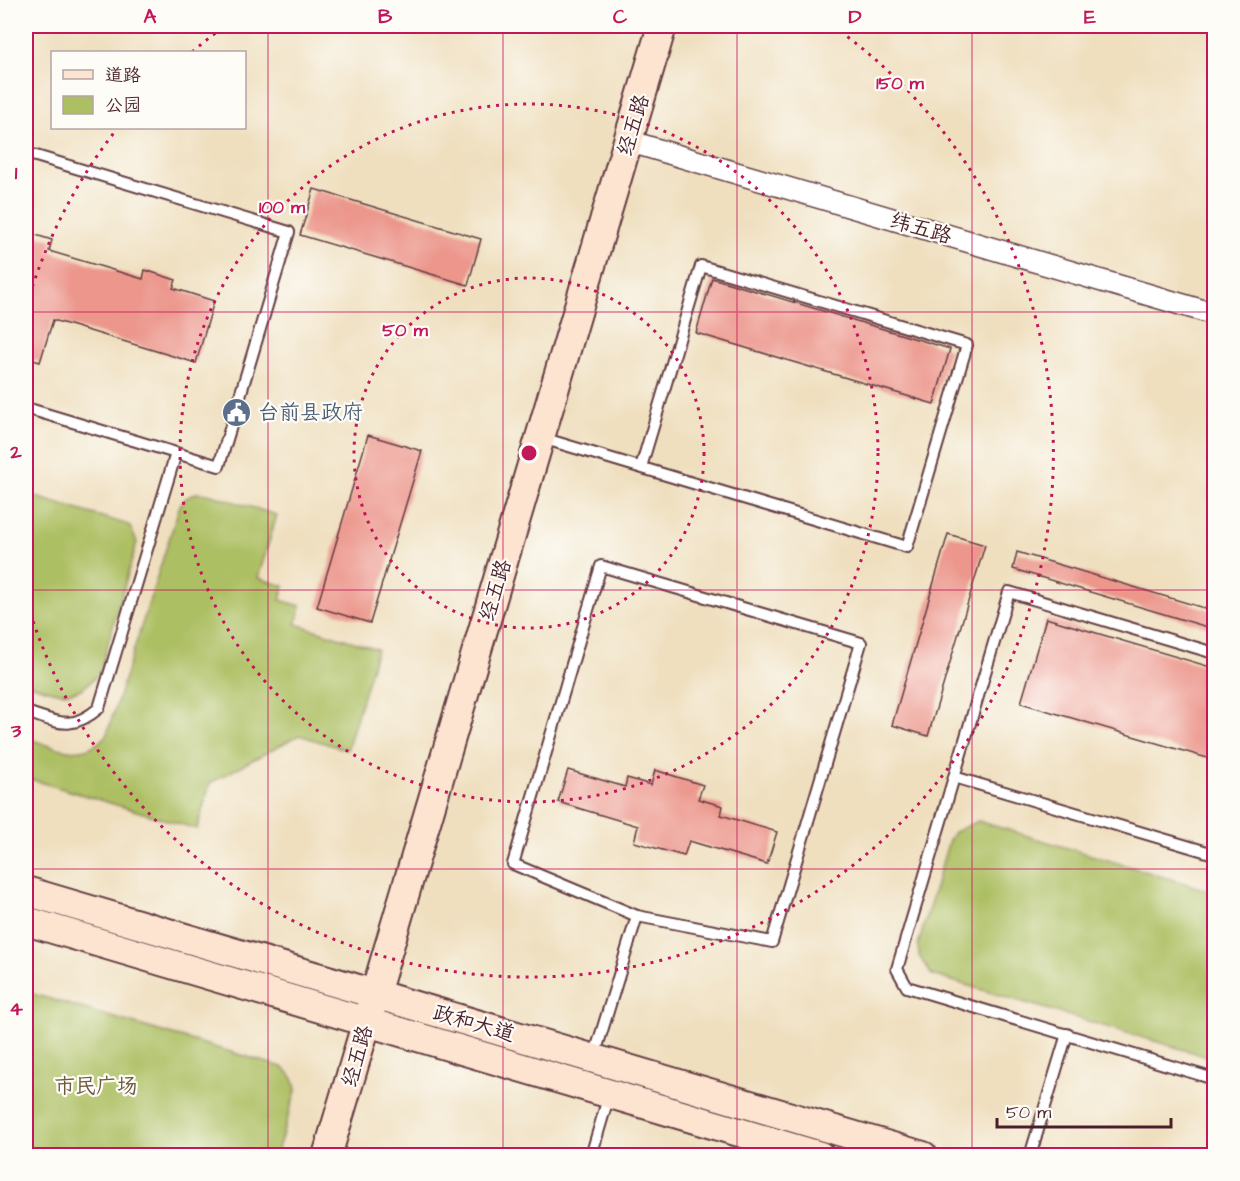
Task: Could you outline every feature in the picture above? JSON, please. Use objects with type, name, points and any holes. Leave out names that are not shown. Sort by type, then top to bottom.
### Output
[{"type":"main road","name":"经五路","points":[[327,1155],[662,26]]},
{"type":"main road","name":"政和大道","points":[[26,891],[923,1155]]},
{"type":"main road","name":"政和大道","points":[[26,921],[820,1155]]},
{"type":"street","name":"纬五路","points":[[628,141],[1215,314]]},
{"type":"lane","points":[[26,153],[289,232],[219,466],[26,408]]},
{"type":"lane","points":[[540,438],[908,547],[967,345],[701,266],[641,467]]},
{"type":"lane","points":[[26,712],[66,724],[86,720],[99,708],[176,453]]},
{"type":"lane","points":[[601,566],[861,643],[772,942],[638,916],[513,864],[601,566]]},
{"type":"lane","points":[[1215,653],[1009,592],[897,969],[907,987],[1215,1078]]},
{"type":"lane","points":[[954,777],[1215,854]]},
{"type":"lane","points":[[594,1059],[638,916]]},
{"type":"lane","points":[[1030,1155],[1066,1034]]},
{"type":"lane","points":[[591,1155],[609,1094]]},
{"type":"green space","points":[[196,493],[208,494],[277,515],[258,578],[284,586],[280,600],[301,606],[296,624],[377,649],[347,750],[299,735],[210,783],[197,829],[26,778],[26,738],[58,748],[79,750],[98,743],[107,734],[180,505],[186,498]]},
{"type":"green space","points":[[26,494],[129,525],[137,542],[100,671],[83,688],[75,691],[57,692],[26,683]]},
{"type":"green space","points":[[978,821],[1214,892],[1214,1055],[1208,1057],[932,975],[919,956],[918,945],[949,840],[954,832]]},
{"type":"green space","name":"市民广场","points":[[26,992],[282,1067],[292,1077],[296,1091],[276,1155],[26,1155]]},
{"type":"building","points":[[314,189],[481,239],[468,285],[300,235]]},
{"type":"building","points":[[26,232],[52,240],[49,251],[143,279],[145,270],[176,280],[173,288],[214,301],[196,363],[53,320],[40,362],[26,358]]},
{"type":"building","points":[[712,278],[950,349],[934,404],[696,333]]},
{"type":"building","points":[[368,435],[422,451],[370,623],[317,607]]},
{"type":"building","points":[[948,534],[985,545],[928,736],[892,725]]},
{"type":"building","points":[[1017,552],[1214,611],[1214,629],[1013,569]]},
{"type":"building","points":[[1046,618],[1214,668],[1214,760],[1021,703]]},
{"type":"building","points":[[568,770],[625,787],[627,778],[651,785],[655,770],[703,785],[698,799],[723,806],[721,815],[777,832],[767,864],[689,841],[684,856],[634,842],[638,826],[558,802]]},
{"type":"place","name":"台前县政府","points":[[237,412]]}]
